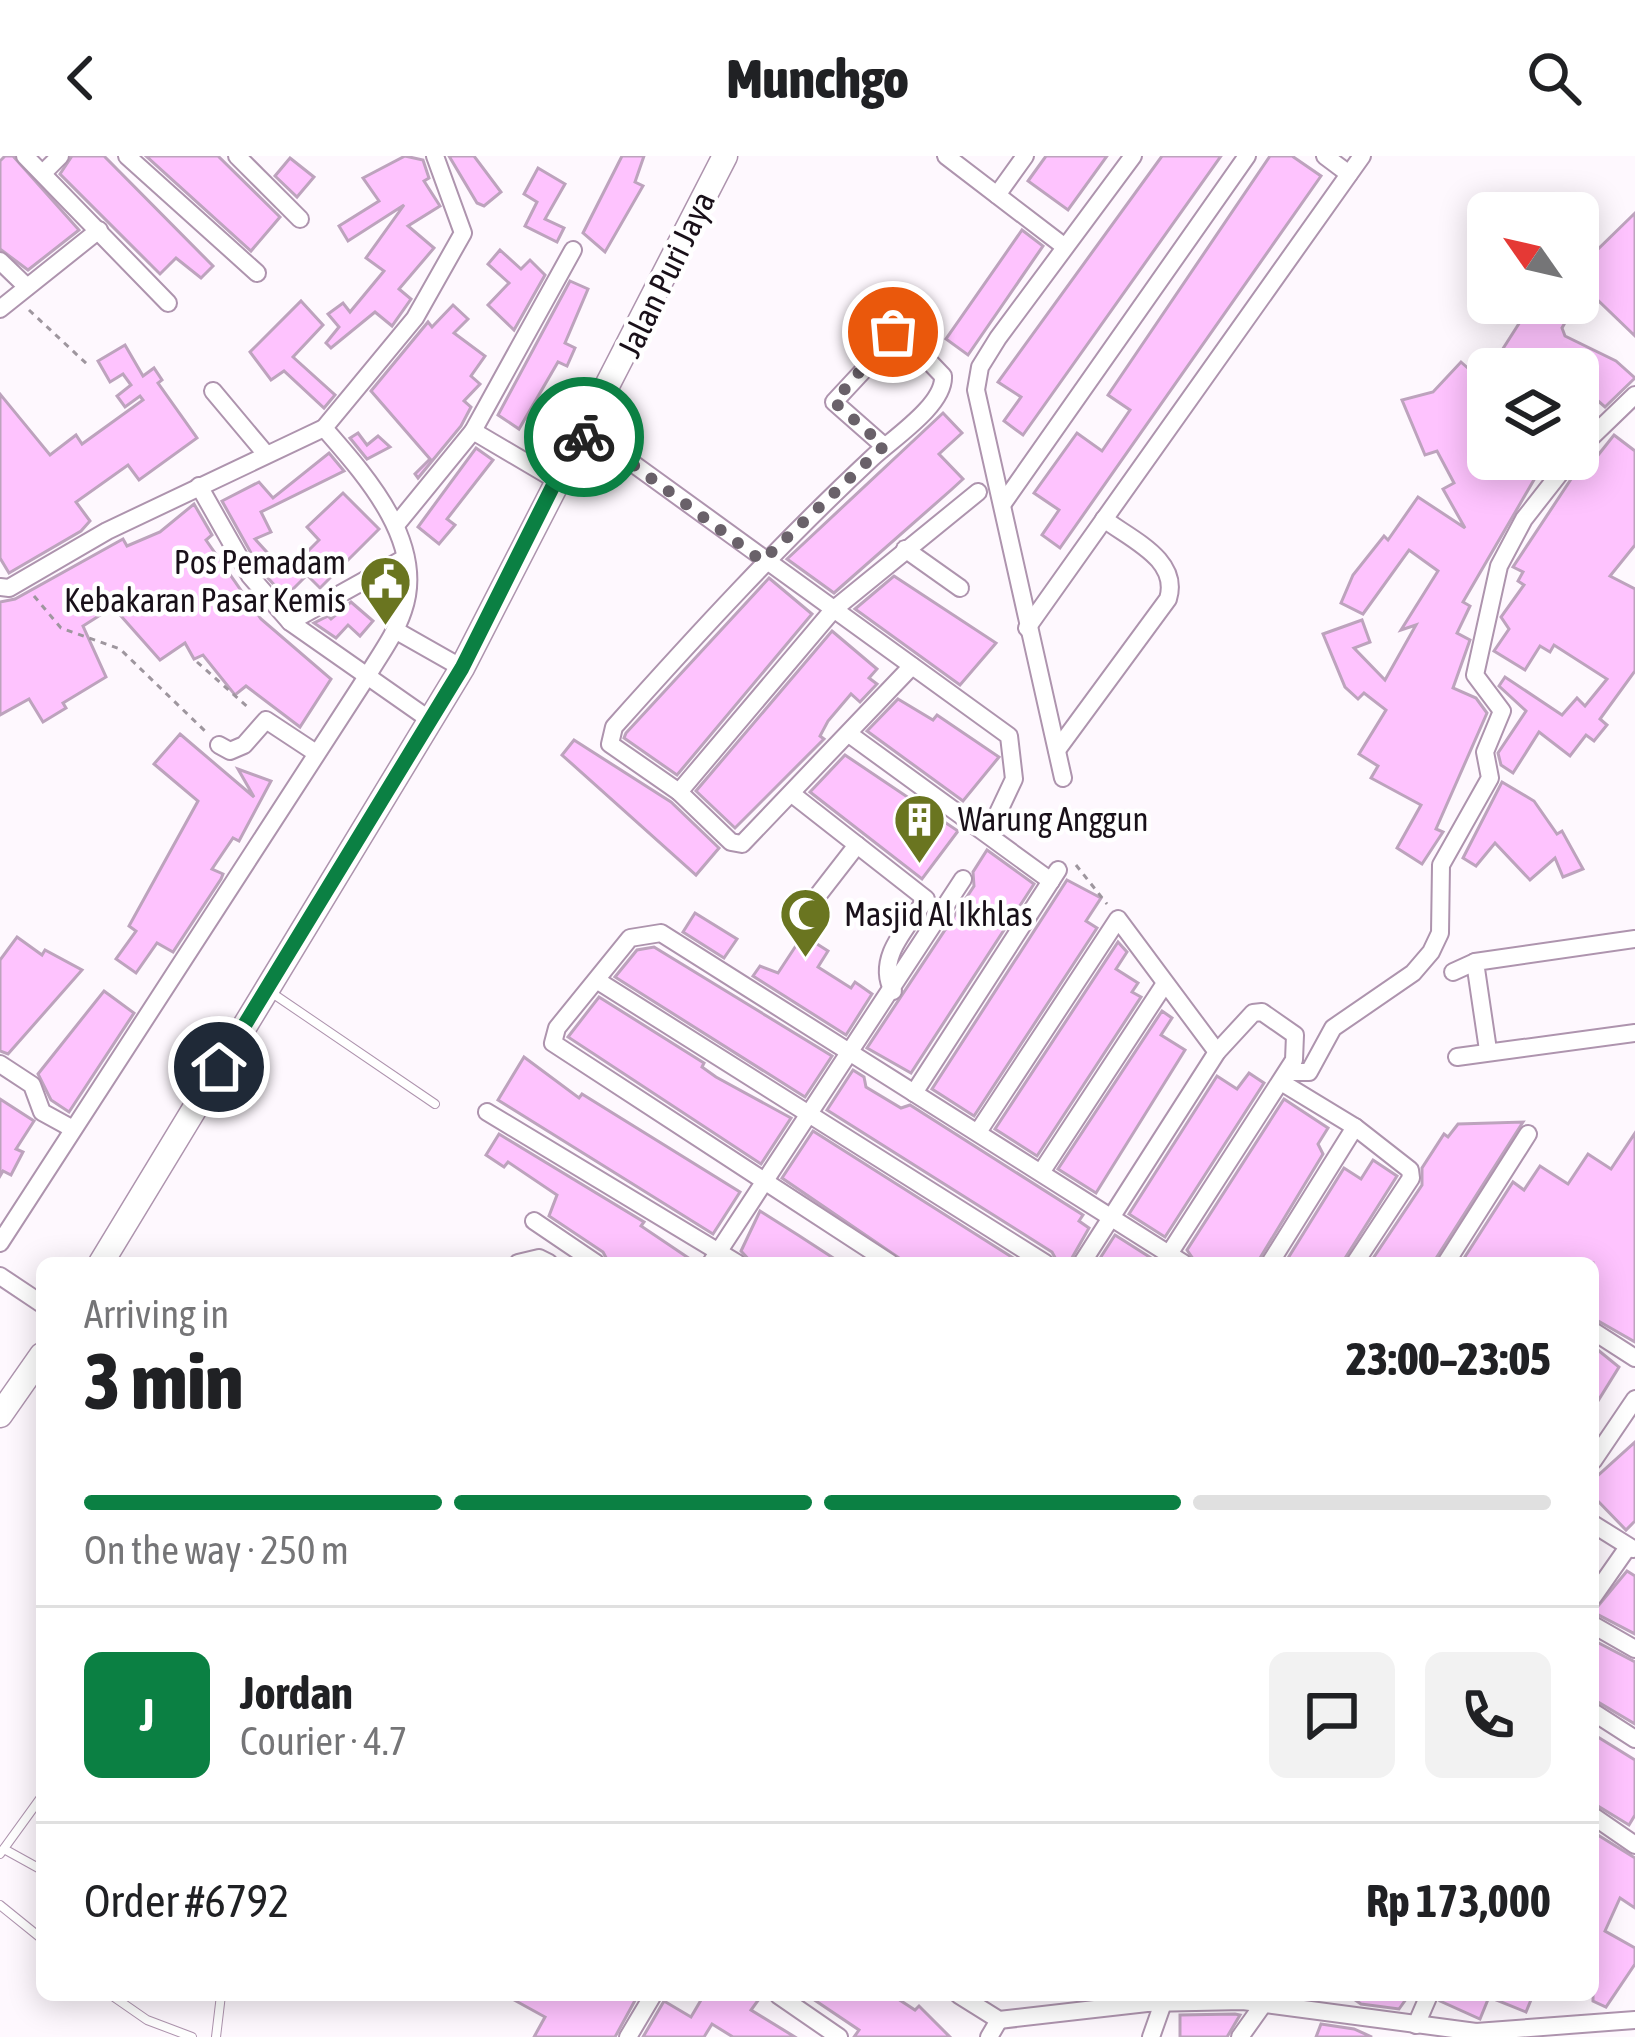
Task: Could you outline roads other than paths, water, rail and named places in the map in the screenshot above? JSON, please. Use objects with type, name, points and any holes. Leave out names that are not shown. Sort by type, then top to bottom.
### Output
[{"type":"street","points":[[25,156],[168,303]]},
{"type":"street","points":[[44,173],[60,156]]},
{"type":"street","points":[[127,156],[256,273]]},
{"type":"street","points":[[236,156],[300,219]]},
{"type":"street","points":[[0,586],[22,581],[58,556],[324,428],[415,318],[459,243],[464,224],[435,156]]},
{"type":"street","name":"Jalan Puri Jaya","points":[[104,1257],[430,721],[546,474],[588,431],[724,156]]},
{"type":"street","points":[[946,156],[1065,247]]},
{"type":"street","points":[[997,195],[1025,156]]},
{"type":"street","points":[[1063,778],[976,390],[980,367],[1133,156]]},
{"type":"street","points":[[1004,502],[1246,156]]},
{"type":"street","points":[[1325,156],[1349,173]]},
{"type":"street","points":[[1027,628],[1362,156]]},
{"type":"street","points":[[0,261],[14,298],[99,230]]},
{"type":"street","points":[[397,524],[473,431],[573,250]]},
{"type":"street","points":[[884,446],[834,402],[900,331],[938,370],[944,385],[884,446],[762,561],[609,736],[614,749],[679,792],[731,842],[742,844],[912,666]]},
{"type":"street","points":[[213,391],[266,452]]},
{"type":"street","points":[[1599,432],[1632,403]]},
{"type":"street","points":[[0,1243],[398,631],[408,588],[397,524],[324,428]]},
{"type":"street","points":[[473,431],[546,474]]},
{"type":"street","points":[[588,431],[1009,736],[1014,779],[989,832]]},
{"type":"street","points":[[1289,1066],[1309,1072],[1334,1028],[1413,973],[1440,933],[1442,865],[1490,778],[1485,752],[1502,711],[1475,675],[1494,582],[1514,535],[1555,480]]},
{"type":"street","points":[[199,486],[250,576],[290,622],[430,721]]},
{"type":"street","points":[[679,792],[833,610],[979,492]]},
{"type":"street","points":[[1057,750],[1168,598],[1173,583],[1168,567],[1104,519]]},
{"type":"street","points":[[905,549],[960,588]]},
{"type":"street","points":[[290,622],[403,560]]},
{"type":"street","points":[[398,631],[454,664]]},
{"type":"street","points":[[219,745],[230,751],[244,746],[266,720],[316,753]]},
{"type":"street","points":[[849,734],[1055,876],[914,1094]]},
{"type":"street","points":[[792,794],[926,899],[887,962],[885,977],[892,992]]},
{"type":"street","points":[[798,921],[857,845]]},
{"type":"street","points":[[487,1112],[715,1257],[964,879]]},
{"type":"street","points":[[978,1132],[1118,919],[1217,1052]]},
{"type":"street","points":[[881,1257],[560,1052],[553,1036],[631,938],[661,933],[1174,1257]]},
{"type":"street","points":[[1453,972],[1475,962],[1635,939]]},
{"type":"street","points":[[1475,962],[1488,1050]]},
{"type":"street","points":[[598,981],[1036,1257]]},
{"type":"street","points":[[1042,1172],[1164,985]]},
{"type":"street","points":[[1086,1257],[1217,1052],[1257,1011],[1295,1035],[1289,1066],[1177,1257]]},
{"type":"street","points":[[1457,1057],[1635,1033]]},
{"type":"street","points":[[0,1064],[32,1085],[41,1112],[73,1130]]},
{"type":"street","points":[[1289,1066],[1355,1127],[1403,1163],[1411,1178],[1359,1257]]},
{"type":"street","points":[[1274,1257],[1355,1127]]},
{"type":"street","points":[[1451,1257],[1528,1134]]},
{"type":"street","points":[[534,1220],[587,1257]]},
{"type":"street","points":[[0,1276],[36,1300]]},
{"type":"street","points":[[1599,1334],[1635,1358]]},
{"type":"street","points":[[0,1415],[36,1364]]},
{"type":"street","points":[[1599,1452],[1634,1401]]},
{"type":"street","points":[[1599,1528],[1631,1548],[1599,1589]]},
{"type":"street","points":[[1599,1628],[1635,1649]]},
{"type":"street","points":[[1599,1716],[1635,1739]]},
{"type":"street","points":[[1599,1820],[1635,1844]]},
{"type":"street","points":[[628,2037],[649,2001]]},
{"type":"street","points":[[787,2001],[839,2037]]},
{"type":"street","points":[[974,2001],[999,2020],[1146,2001]]},
{"type":"street","points":[[1151,2037],[1154,2001]]},
{"type":"street","points":[[1240,2037],[1251,2001]]},
{"type":"street","points":[[1257,2001],[1416,2025],[1526,2032],[1635,2020]]},
{"type":"street","points":[[1318,2012],[1325,2001]]},
{"type":"street","points":[[1416,2025],[1426,2001]]},
{"type":"street","points":[[989,2037],[999,2020]]},
{"type":"lane","points":[[266,988],[435,1104]]},
{"type":"lane","points":[[36,1804],[2,1852],[36,1867]]},
{"type":"lane","points":[[0,1905],[36,1934]]},
{"type":"lane","points":[[120,2001],[147,2020],[192,2037]]},
{"type":"lane","points":[[216,2037],[220,2001]]},
{"type":"place","name":"Pos Pemadam Kebakaran Pasar Kemis","points":[[385,627]]},
{"type":"place","name":"Warung Anggun","points":[[919,865]]},
{"type":"place","name":"Masjid Al Ikhlas","points":[[805,960]]}]
